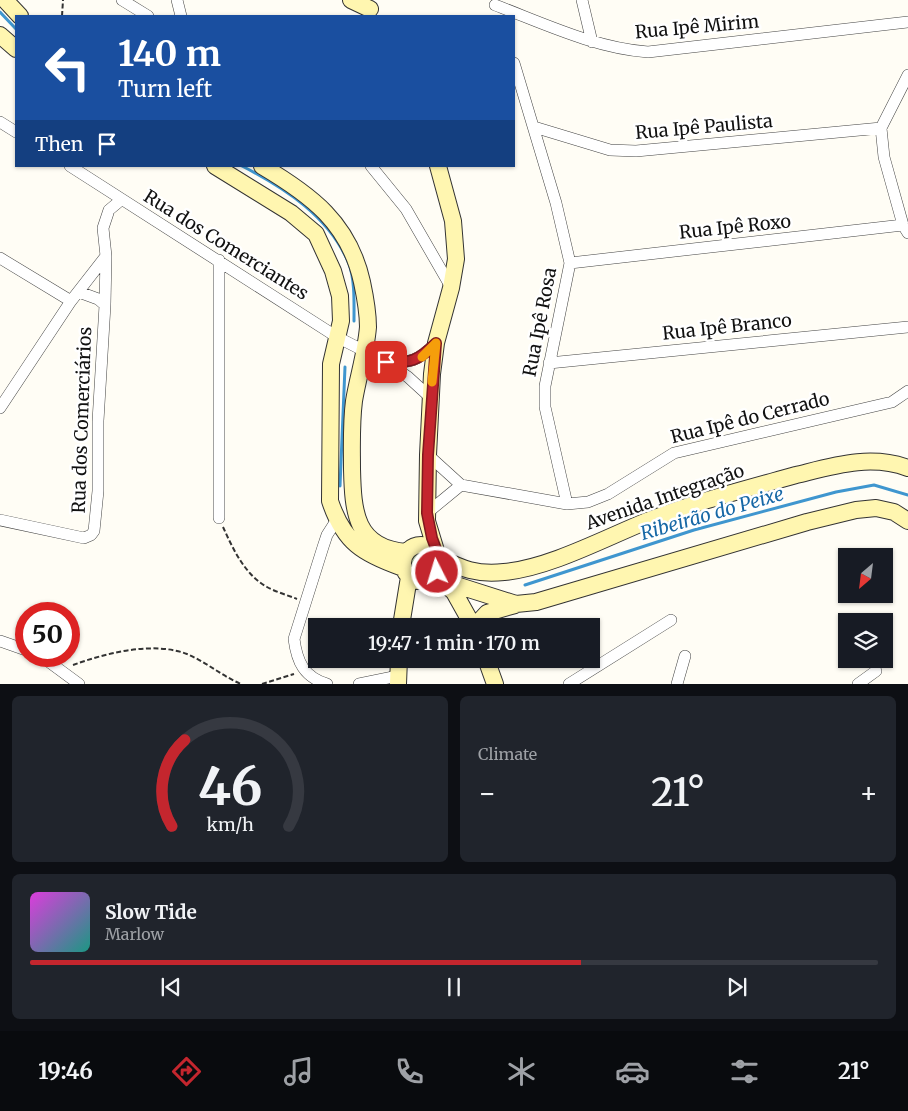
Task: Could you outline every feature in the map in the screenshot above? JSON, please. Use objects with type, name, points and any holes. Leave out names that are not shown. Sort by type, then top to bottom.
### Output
[{"type":"street","points":[[5,0],[19,15]]},
{"type":"street","points":[[122,0],[146,15]]},
{"type":"street","points":[[177,0],[181,15]]},
{"type":"street","points":[[351,0],[369,8]]},
{"type":"street","points":[[582,0],[592,42]]},
{"type":"street","points":[[494,2],[499,15]]},
{"type":"street","name":"Rua Ipê Mirim","points":[[494,2],[592,42],[626,50],[648,52],[908,22]]},
{"type":"street","points":[[0,35],[15,48]]},
{"type":"street","name":"Rua Ipê Rosa","points":[[515,66],[534,127],[570,263],[545,386],[545,407],[567,504]]},
{"type":"street","points":[[906,229],[884,157],[880,128],[908,74]]},
{"type":"street","points":[[0,122],[15,131]]},
{"type":"street","name":"Rua Ipê Paulista","points":[[534,127],[610,150],[636,151],[880,128]]},
{"type":"street","name":"Rua dos Comerciantes","points":[[72,167],[337,337],[386,362],[408,377],[431,398]]},
{"type":"street","points":[[217,167],[291,213],[316,234],[326,252],[340,296],[341,321],[331,364],[328,478],[330,501],[336,521],[355,545],[422,582],[437,565]]},
{"type":"street","points":[[264,167],[317,202],[334,222],[352,251],[362,281],[368,326],[354,411],[352,502],[359,524],[367,537],[380,546],[411,548],[428,546],[437,565],[469,618]]},
{"type":"street","points":[[372,167],[406,208],[451,288]]},
{"type":"street","points":[[438,167],[453,220],[456,259],[451,288],[436,343],[428,455],[427,517],[437,565],[456,586],[516,604]]},
{"type":"street","name":"Rua dos Comerciários","points":[[0,520],[84,538],[91,535],[96,522],[98,403],[105,305],[106,256],[103,228],[104,219],[109,210],[121,200]]},
{"type":"street","name":"Rua Ipê Roxo","points":[[570,263],[906,229]]},
{"type":"street","points":[[0,408],[4,395],[71,301],[106,256]]},
{"type":"street","points":[[0,258],[71,301]]},
{"type":"street","points":[[219,260],[219,518]]},
{"type":"street","name":"Rua dos Comerciários","points":[[79,292],[98,299],[105,305]]},
{"type":"street","name":"Rua Ipê Branco","points":[[549,363],[908,327]]},
{"type":"street","points":[[386,362],[406,363],[421,358],[436,343]]},
{"type":"street","name":"Rua Ipê do Cerrado","points":[[461,485],[567,504],[588,502],[608,494],[674,452],[892,402],[908,391]]},
{"type":"street","points":[[402,618],[406,573],[403,557],[411,548],[427,517],[461,485],[428,455]]},
{"type":"street","name":"Avenida Integração","points":[[437,565],[480,573],[524,570],[648,521],[746,489],[842,464],[866,460],[908,468]]},
{"type":"street","points":[[482,618],[487,613],[516,604],[536,602],[807,522],[856,510],[876,508],[894,512],[908,521]]},
{"type":"street","points":[[327,684],[318,681],[304,671],[296,653],[294,639],[327,534],[336,521]]},
{"type":"street","points":[[569,684],[671,620]]},
{"type":"street","points":[[0,641],[15,646]]},
{"type":"street","points":[[677,684],[685,656]]},
{"type":"street","points":[[56,667],[79,684]]},
{"type":"street","points":[[489,668],[495,684]]},
{"type":"street","points":[[858,684],[876,671]]},
{"type":"street","points":[[359,684],[398,679]]},
{"type":"path","points":[[62,15],[63,0]]},
{"type":"path","points":[[219,518],[242,564],[256,579],[267,587],[306,602]]},
{"type":"path","points":[[60,670],[105,654],[140,650],[175,651],[187,655],[241,684]]},
{"type":"path","points":[[262,684],[304,671]]},
{"type":"green space","points":[[421,550],[431,554],[435,564],[431,574],[421,578],[411,574],[407,564],[411,554]]},
{"type":"waterway","name":"Ribeirão do Peixe","points":[[0,12],[15,28]]},
{"type":"waterway","name":"Ribeirão do Peixe","points":[[244,167],[290,194],[318,218],[341,247],[351,270],[354,292],[354,321]]},
{"type":"waterway","name":"Ribeirão do Peixe","points":[[340,486],[345,367]]},
{"type":"waterway","name":"Ribeirão do Peixe","points":[[525,585],[694,530],[836,492],[874,485],[908,495]]},
{"type":"slow traffic","points":[[422,357],[436,343],[432,382]]},
{"type":"route","points":[[386,362],[406,363],[421,358],[436,343],[432,374],[427,522],[440,562],[437,572]]}]
